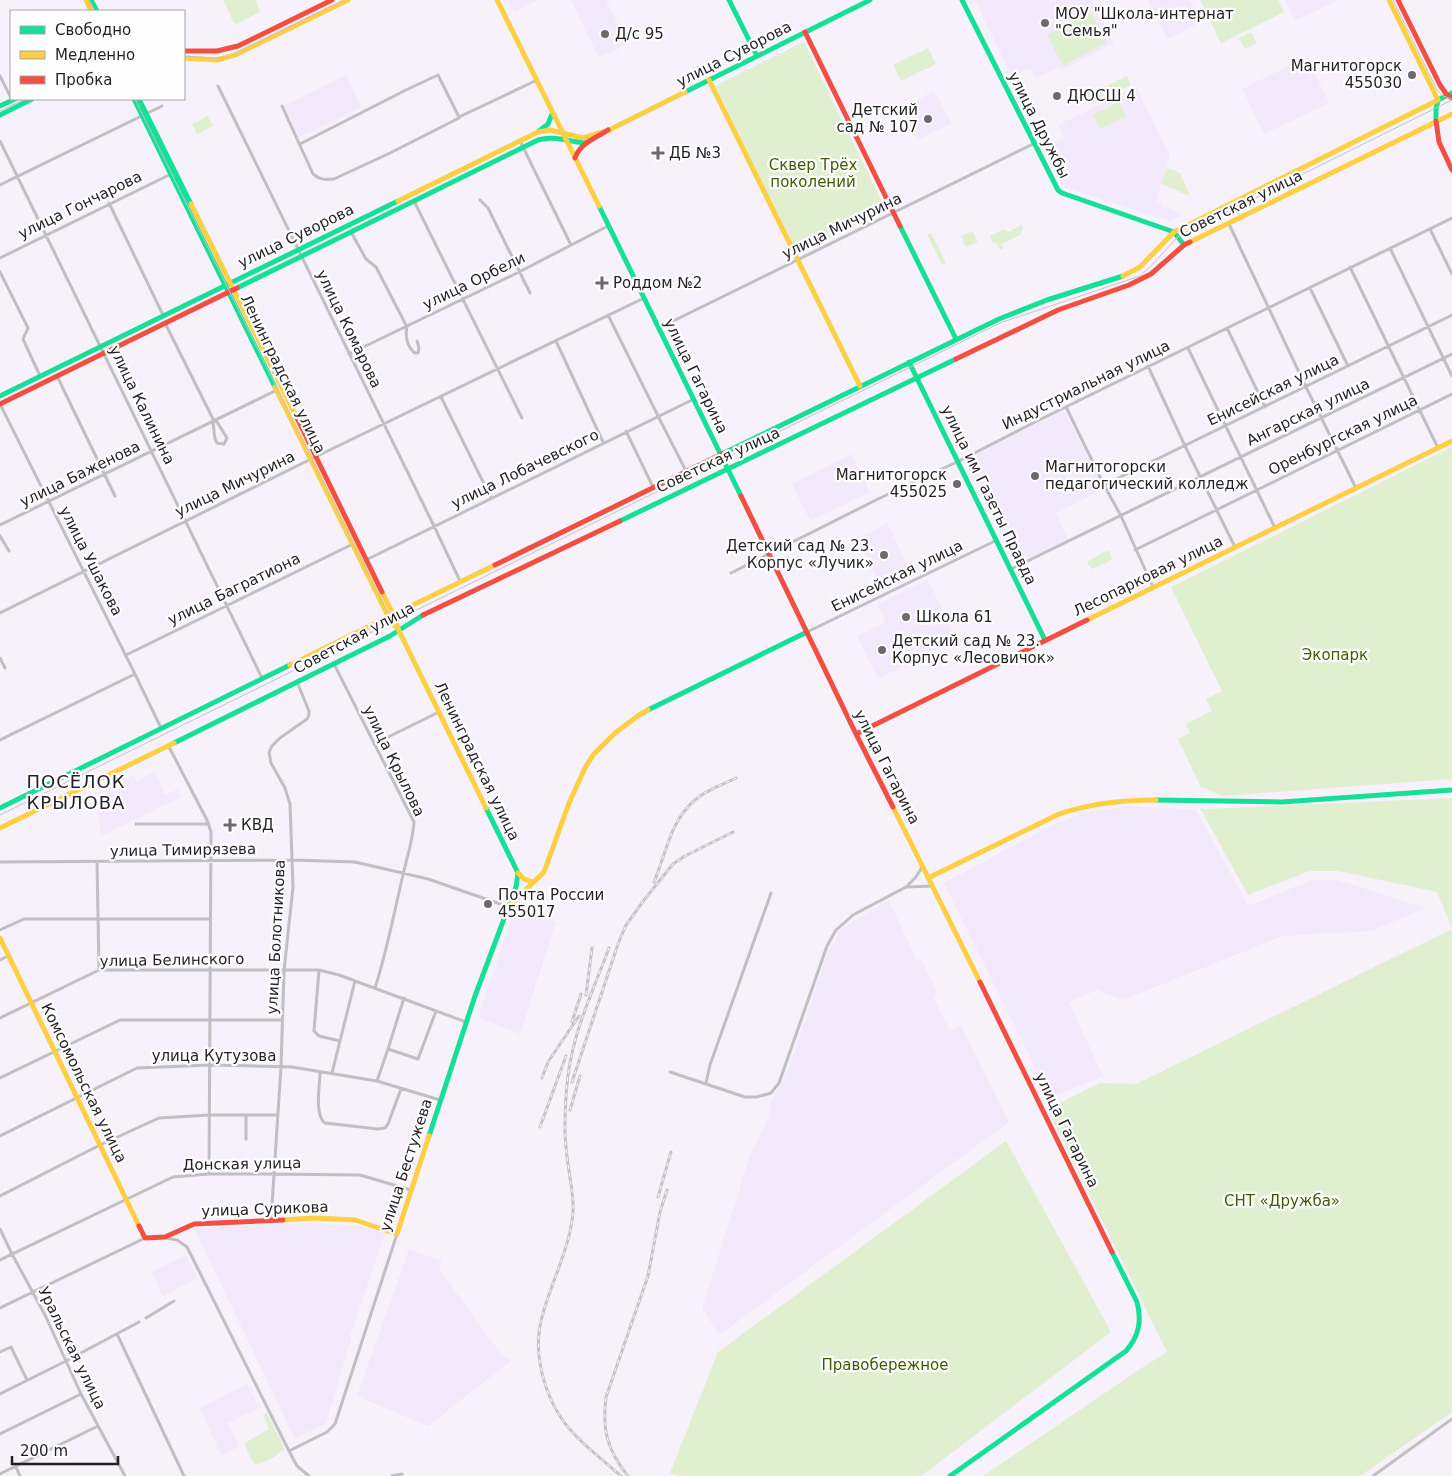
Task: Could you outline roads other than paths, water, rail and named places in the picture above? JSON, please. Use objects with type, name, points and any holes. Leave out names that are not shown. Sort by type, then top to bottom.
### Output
[{"type":"main road","points":[[185,51],[224,52],[332,0]]},
{"type":"main road","points":[[185,58],[217,60],[229,57],[348,0]]},
{"type":"main road","name":"улица Гагарина","points":[[497,0],[728,468],[856,734],[923,866],[1137,1302],[1141,1318],[1139,1332],[1132,1345],[1120,1357],[950,1476]]},
{"type":"main road","points":[[729,0],[757,56]]},
{"type":"main road","name":"улица Суворова","points":[[575,160],[578,148],[609,130],[870,0]]},
{"type":"main road","name":"улица Дружбы","points":[[962,0],[1054,184],[1062,193],[1174,232]]},
{"type":"main road","points":[[1389,0],[1438,100],[1436,109],[1438,142],[1452,170]]},
{"type":"main road","points":[[1398,0],[1440,85],[1450,96]]},
{"type":"main road","points":[[805,32],[956,339]]},
{"type":"main road","points":[[709,80],[860,386]]},
{"type":"main road","name":"Советская улица","points":[[0,808],[1004,316],[1124,275],[1140,267],[1174,232],[1438,100],[1450,96]]},
{"type":"main road","points":[[0,106],[13,100]]},
{"type":"main road","points":[[0,115],[30,100]]},
{"type":"main road","name":"Ленинградская улица","points":[[135,100],[145,115],[228,284],[277,390],[366,560],[391,615],[518,873]]},
{"type":"main road","name":"Ленинградская улица","points":[[140,100],[171,174],[228,284]]},
{"type":"main road","points":[[538,132],[551,122],[552,113]]},
{"type":"main road","name":"Советская улица","points":[[0,828],[334,664],[399,631],[421,616],[728,468],[1058,310],[1129,285],[1151,274],[1184,245],[1452,114]]},
{"type":"main road","name":"улица Суворова","points":[[0,396],[538,132],[550,130],[583,138],[609,130]]},
{"type":"main road","name":"улица Суворова","points":[[0,404],[523,147],[547,137],[586,143]]},
{"type":"main road","points":[[402,198],[406,205]]},
{"type":"main road","points":[[1174,232],[1184,245]]},
{"type":"main road","name":"Ленинградская улица","points":[[231,291],[313,458],[352,544],[391,615]]},
{"type":"main road","name":"улица им Газеты Правда","points":[[909,362],[1046,640]]},
{"type":"main road","name":"Лесопарковая улица","points":[[856,734],[1452,441]]},
{"type":"main road","points":[[510,906],[544,872],[569,803],[585,768],[615,733],[639,715],[807,632]]},
{"type":"main road","points":[[928,878],[1059,814],[1104,803],[1133,800],[1282,802],[1452,790]]},
{"type":"main road","points":[[518,873],[521,878],[534,882]]},
{"type":"main road","points":[[510,906],[518,873]]},
{"type":"main road","name":"улица Бестужева","points":[[397,1234],[466,1022],[510,906]]},
{"type":"main road","name":"Комсомольская улица","points":[[0,938],[145,1238]]},
{"type":"main road","name":"улица Сурикова","points":[[145,1238],[165,1238],[194,1224],[314,1218],[355,1220],[397,1234]]},
{"type":"street","points":[[300,144],[438,75],[459,118]]},
{"type":"street","points":[[0,76],[10,94]]},
{"type":"street","points":[[282,106],[313,174],[324,180],[334,179],[537,80]]},
{"type":"street","name":"улица Комарова","points":[[218,86],[460,581]]},
{"type":"street","points":[[0,185],[162,106]]},
{"type":"street","points":[[520,140],[572,246]]},
{"type":"street","name":"улица Калинина","points":[[0,141],[262,679]]},
{"type":"street","name":"улица Мичурина","points":[[659,328],[1034,143]]},
{"type":"street","name":"улица Гончарова","points":[[0,258],[171,174]]},
{"type":"street","points":[[480,200],[488,208],[530,293]]},
{"type":"street","points":[[414,201],[522,418]]},
{"type":"street","points":[[109,203],[163,315]]},
{"type":"street","name":"Индустриальная улица","points":[[731,573],[1148,366],[1452,218]]},
{"type":"street","points":[[1229,224],[1356,488]]},
{"type":"street","name":"улица Орбели","points":[[349,354],[572,246],[608,226]]},
{"type":"street","points":[[1430,229],[1452,274]]},
{"type":"street","points":[[351,232],[363,255],[376,266],[407,327],[406,334],[411,351],[414,354],[418,353],[417,340]]},
{"type":"street","points":[[1390,248],[1452,376]]},
{"type":"street","points":[[1350,267],[1438,448]]},
{"type":"street","points":[[0,272],[28,328],[22,339],[40,376]]},
{"type":"street","points":[[1310,288],[1348,366]]},
{"type":"street","name":"улица Мичурина","points":[[0,613],[313,458],[644,298]]},
{"type":"street","points":[[608,315],[687,471]]},
{"type":"street","name":"Енисейская улица","points":[[1104,485],[1452,315]]},
{"type":"street","points":[[164,323],[214,421],[217,422],[226,435],[227,438],[224,444],[217,442],[215,439],[214,421]]},
{"type":"street","points":[[1227,328],[1265,407]]},
{"type":"street","points":[[556,340],[603,442]]},
{"type":"street","points":[[1188,348],[1275,528]]},
{"type":"street","name":"Ангарская улица","points":[[1011,569],[1452,354]]},
{"type":"street","points":[[1148,366],[1235,547]]},
{"type":"street","points":[[57,376],[115,496]]},
{"type":"street","name":"улица Баженова","points":[[0,525],[277,390]]},
{"type":"street","name":"Оренбургская улица","points":[[1135,550],[1452,394]]},
{"type":"street","points":[[441,397],[491,498]]},
{"type":"street","name":"улица Лобачевского","points":[[366,560],[694,399]]},
{"type":"street","name":"улица Ушакова","points":[[0,404],[161,729]]},
{"type":"street","points":[[1066,407],[1121,516],[1135,550],[1154,587]]},
{"type":"street","points":[[626,431],[653,488]]},
{"type":"street","points":[[0,536],[9,551]]},
{"type":"street","name":"Енисейская улица","points":[[807,632],[997,540]]},
{"type":"street","name":"улица Багратиона","points":[[126,655],[352,544]]},
{"type":"street","points":[[0,658],[6,668]]},
{"type":"street","name":"улица Крылова","points":[[334,664],[414,822],[411,846],[383,964],[375,988]]},
{"type":"street","points":[[0,740],[135,674]]},
{"type":"street","name":"улица Болотникова","points":[[271,1220],[281,1067],[284,971],[292,887],[292,860],[290,804],[285,788],[268,756],[272,746],[280,738],[309,716],[309,711],[297,682]]},
{"type":"street","points":[[374,744],[439,712]]},
{"type":"street","points":[[168,746],[211,832],[209,1174]]},
{"type":"street","points":[[136,824],[208,824]]},
{"type":"street","name":"улица Тимирязева","points":[[0,862],[292,860],[355,862],[428,879],[510,906]]},
{"type":"street","points":[[97,862],[99,970]]},
{"type":"street","points":[[670,1072],[745,1097],[757,1097],[771,1093],[779,1083],[827,946],[836,930],[853,915],[906,887],[923,866]]},
{"type":"street","points":[[906,887],[932,886]]},
{"type":"street","points":[[706,1083],[710,1065],[771,893]]},
{"type":"street","points":[[0,930],[24,920],[98,918],[210,919]]},
{"type":"street","points":[[0,960],[8,956]]},
{"type":"street","name":"улица Белинского","points":[[0,1018],[99,970],[319,970],[339,975],[466,1022]]},
{"type":"street","points":[[319,970],[314,1031],[319,1036],[340,1041]]},
{"type":"street","points":[[332,1074],[355,981]]},
{"type":"street","points":[[377,1081],[404,998]]},
{"type":"street","points":[[388,1049],[418,1059],[436,1011]]},
{"type":"street","points":[[0,1078],[120,1020],[282,1020]]},
{"type":"street","name":"улица Кутузова","points":[[0,1136],[137,1068],[210,1065],[292,1067],[377,1081],[440,1100]]},
{"type":"street","points":[[320,1072],[318,1111],[320,1119],[325,1123],[382,1129],[388,1124],[401,1089]]},
{"type":"street","points":[[0,1196],[100,1145],[159,1118],[210,1115],[278,1116]]},
{"type":"street","points":[[246,1115],[246,1139]]},
{"type":"street","name":"Донская улица","points":[[0,1260],[173,1177],[209,1174],[360,1175],[411,1190]]},
{"type":"street","name":"Уральская улица","points":[[0,1229],[33,1292],[81,1394],[124,1476]]},
{"type":"street","name":"улица Бестужева","points":[[289,1451],[327,1432],[334,1424],[397,1234]]},
{"type":"street","name":"улица Сурикова","points":[[0,1308],[145,1238]]},
{"type":"street","points":[[165,1238],[177,1240],[187,1247],[289,1451],[297,1466],[309,1476]]},
{"type":"street","points":[[146,1318],[174,1301]]},
{"type":"street","points":[[0,1394],[139,1322]]},
{"type":"street","points":[[116,1334],[184,1476]]},
{"type":"street","points":[[0,1352],[11,1347],[27,1380]]},
{"type":"street","points":[[0,1434],[81,1394]]},
{"type":"street","points":[[1373,1476],[1452,1419]]},
{"type":"street","points":[[0,1474],[98,1426]]},
{"type":"street","points":[[16,1467],[20,1476]]},
{"type":"street","points":[[392,1476],[402,1474]]},
{"type":"tram line","points":[[89,0],[94,10]]},
{"type":"tram line","points":[[185,56],[229,57],[344,0]]},
{"type":"tram line","points":[[1393,0],[1437,90],[1443,96],[1452,99]]},
{"type":"tram line","points":[[0,111],[23,100]]},
{"type":"tram line","points":[[135,100],[385,608],[392,615],[402,617]]},
{"type":"tram line","points":[[0,815],[1000,323],[1140,276],[1180,235],[1452,100]]},
{"type":"railway","points":[[654,882],[674,828],[687,808],[704,793],[736,778]]},
{"type":"railway","points":[[572,1082],[626,925],[673,864],[733,832]]},
{"type":"railway","points":[[586,995],[592,948]]},
{"type":"railway","points":[[609,948],[583,1017],[569,1067],[565,1135],[573,1197],[573,1212],[568,1239],[542,1317],[539,1332],[539,1348],[540,1365],[544,1381],[557,1411],[576,1436],[621,1476]]},
{"type":"railway","points":[[572,1022],[581,994]]},
{"type":"railway","points":[[542,1078],[548,1062],[579,1016]]},
{"type":"railway","points":[[540,1127],[566,1056]]},
{"type":"railway","points":[[570,1110],[580,1076]]},
{"type":"railway","points":[[658,1197],[671,1152]]},
{"type":"railway","points":[[628,1476],[615,1457],[608,1439],[605,1420],[606,1397],[648,1276],[660,1212],[667,1190]]},
{"type":"place","name":"МОУ \"Школа-интернат \"Семья\"","points":[[1045,23]]},
{"type":"place","name":"Д/с 95","points":[[605,34]]},
{"type":"place","name":"Магнитогорск 455030","points":[[1412,75]]},
{"type":"place","name":"ДЮСШ 4","points":[[1057,96]]},
{"type":"place","name":"Детский сад № 107","points":[[928,119]]},
{"type":"place","name":"ДБ №3","points":[[658,153]]},
{"type":"place","name":"Роддом №2","points":[[602,283]]},
{"type":"place","name":"Магнитогорски педагогический колледж","points":[[1035,476]]},
{"type":"place","name":"Магнитогорск 455025","points":[[957,484]]},
{"type":"place","name":"Детский сад № 23. Корпус «Лучик»","points":[[884,555]]},
{"type":"place","name":"Школа 61","points":[[906,617]]},
{"type":"place","name":"Детский сад № 23. Корпус «Лесовичок»","points":[[882,650]]},
{"type":"place","name":"КВД","points":[[230,825]]},
{"type":"place","name":"Почта России 455017","points":[[488,904]]},
{"type":"district","name":"ПОСЁЛОК КРЫЛОВА","points":[[76,791]]},
{"type":"park label","name":"Сквер Трёх поколений","points":[[813,174]]},
{"type":"park label","name":"Экопарк","points":[[1335,655]]},
{"type":"park label","name":"СНТ «Дружба»","points":[[1282,1201]]},
{"type":"park label","name":"Правобережное","points":[[885,1365]]}]
